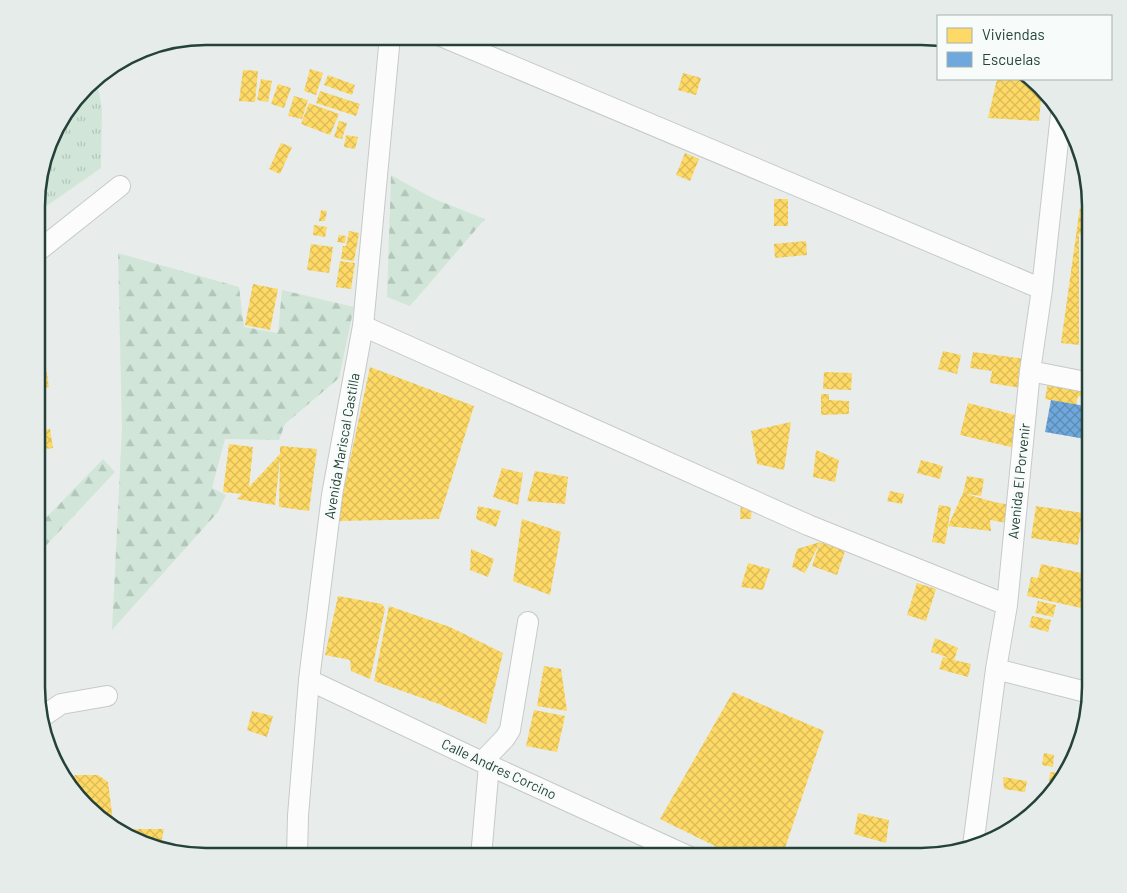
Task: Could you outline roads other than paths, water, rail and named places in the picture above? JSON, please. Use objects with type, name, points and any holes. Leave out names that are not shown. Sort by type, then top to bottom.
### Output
[{"type":"street","name":"Avenida Mariscal Castilla","points":[[297,848],[309,680],[332,494],[363,326],[389,45]]},
{"type":"street","points":[[462,45],[1042,289]]},
{"type":"street","name":"Avenida El Porvenir","points":[[974,839],[996,669],[1007,604],[1030,371],[1042,289],[1059,123]]},
{"type":"street","points":[[45,245],[120,186]]},
{"type":"street","points":[[363,326],[808,525],[1007,604]]},
{"type":"street","points":[[1030,371],[1082,381]]},
{"type":"street","points":[[481,848],[485,763],[510,730],[528,622]]},
{"type":"street","points":[[996,669],[1082,691]]},
{"type":"street","name":"Calle Andres Corcino","points":[[309,680],[670,848]]},
{"type":"street","points":[[47,713],[61,704],[107,696]]}]
